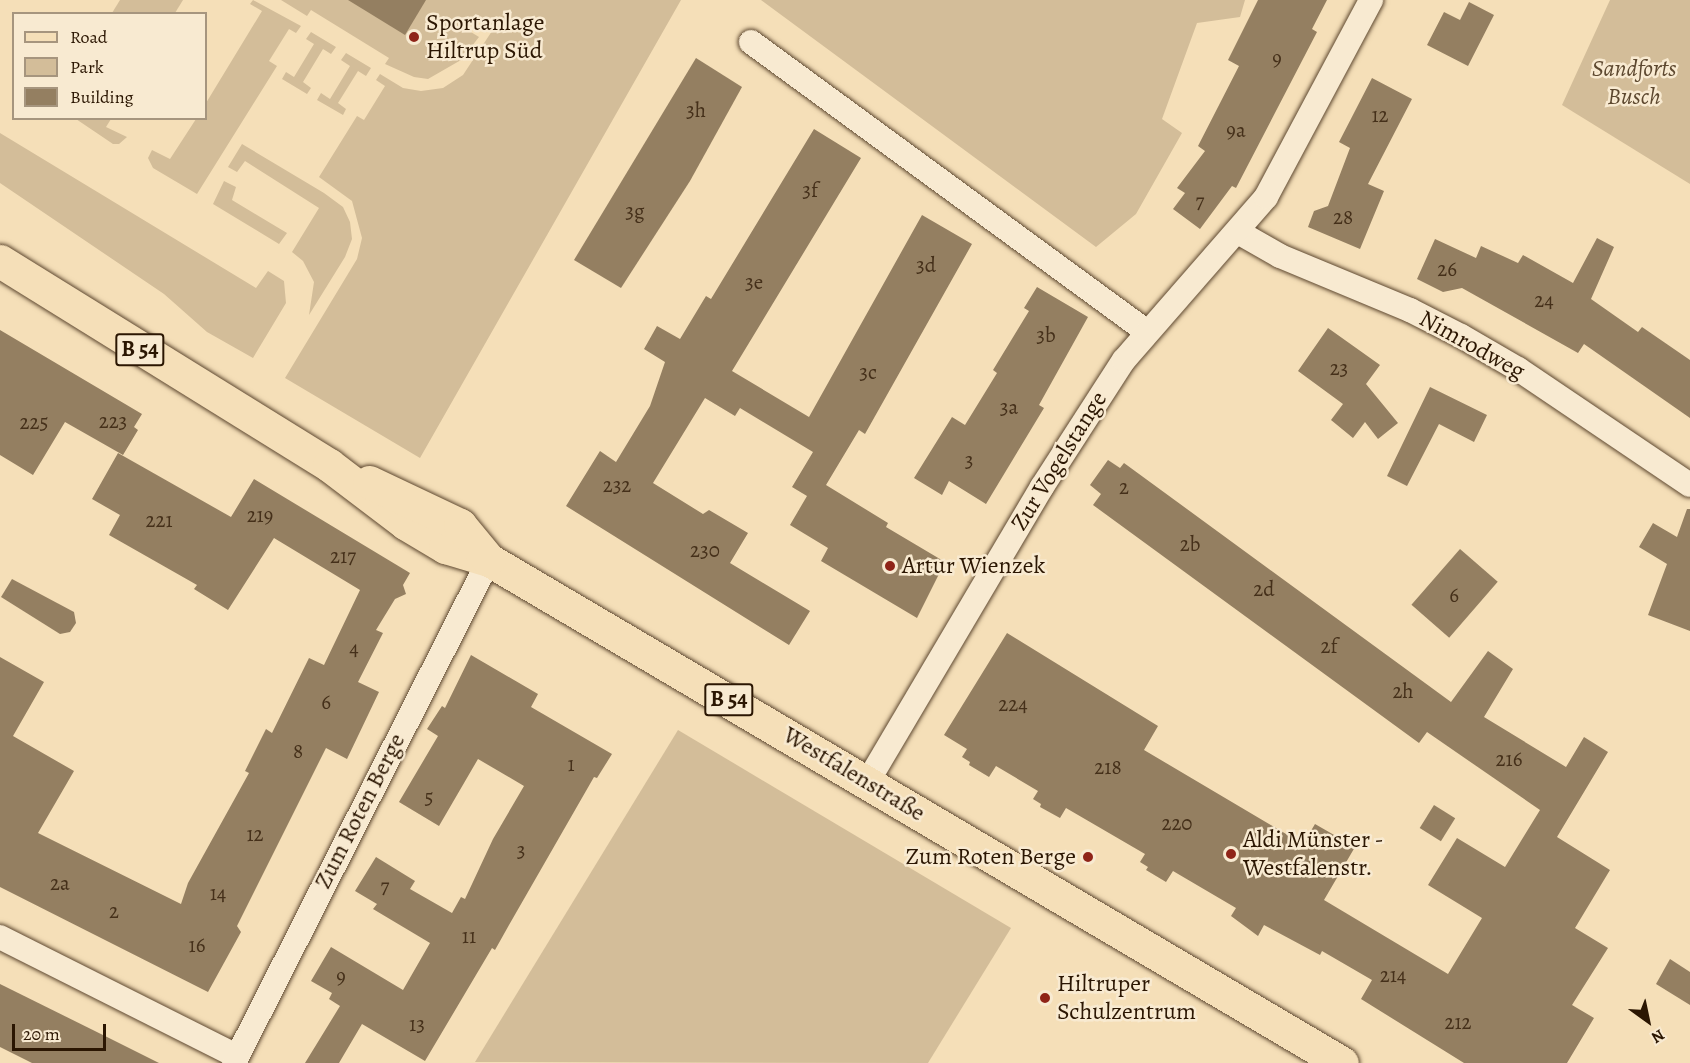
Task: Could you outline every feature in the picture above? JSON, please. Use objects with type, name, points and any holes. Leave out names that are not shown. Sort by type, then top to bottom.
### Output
[{"type":"main road","name":"Westfalenstraße","points":[[0,261],[329,465],[417,501],[460,525],[489,560],[868,781],[1342,1063]]},
{"type":"street","name":"Zur Vogelstange","points":[[868,781],[979,599],[1036,496],[1102,393],[1147,332],[1238,232],[1266,197],[1371,0]]},
{"type":"street","points":[[751,42],[1147,332]]},
{"type":"street","name":"Nimrodweg","points":[[1238,232],[1280,256],[1410,310],[1461,336],[1518,369],[1690,485]]},
{"type":"street","name":"Zum Roten Berge","points":[[236,1060],[489,560]]},
{"type":"street","points":[[0,937],[236,1060]]},
{"type":"green space","points":[[120,0],[183,0],[176,12],[113,12]]},
{"type":"green space","points":[[253,0],[301,26],[296,33],[289,29],[269,61],[277,66],[197,194],[153,168],[148,158],[152,150],[170,159],[195,120],[207,120],[207,101],[262,11],[250,4]]},
{"type":"green space","points":[[281,0],[681,0],[420,458],[285,378],[357,259],[362,238],[352,201],[319,177],[357,116],[364,120],[385,86],[376,80],[380,74],[403,88],[421,91],[443,88],[463,75],[494,28],[474,17],[466,29],[479,37],[461,60],[428,79],[414,77],[385,64],[389,58],[311,10],[307,16]]},
{"type":"green space","points":[[761,0],[1245,0],[1240,17],[1197,23],[1162,119],[1182,133],[1136,214],[1096,247]]},
{"type":"green space","name":"Sandforts Busch","points":[[1610,0],[1690,0],[1690,184],[1562,105]]},
{"type":"green space","points":[[311,32],[336,47],[331,54],[323,49],[303,82],[311,88],[307,94],[282,79],[286,72],[294,77],[314,44],[306,39]]},
{"type":"green space","points":[[346,53],[371,68],[366,76],[358,71],[338,103],[346,109],[343,115],[317,100],[321,93],[330,99],[350,66],[341,60]]},
{"type":"green space","points":[[77,120],[110,120],[106,127],[127,137],[119,144],[113,144]]},
{"type":"green space","points":[[0,133],[256,288],[268,271],[284,281],[286,303],[253,358],[207,332],[164,294],[0,183]]},
{"type":"green space","points":[[242,144],[324,193],[343,207],[350,222],[352,239],[345,257],[309,315],[314,282],[303,261],[292,252],[319,208],[245,161],[237,172],[228,167]]},
{"type":"green space","points":[[224,181],[236,187],[232,200],[287,233],[279,244],[213,204]]},
{"type":"green space","points":[[678,730],[1011,928],[928,1063],[475,1062]]},
{"type":"building","points":[[348,0],[426,0],[405,35]]},
{"type":"building","points":[[1258,0],[1327,0],[1312,29],[1317,32],[1236,188],[1232,186],[1200,229],[1173,209],[1185,193],[1177,188],[1205,151],[1198,146],[1239,66],[1228,60]]},
{"type":"building","points":[[1469,2],[1494,15],[1468,66],[1427,45],[1444,12],[1460,20]]},
{"type":"building","points":[[696,58],[742,87],[690,181],[621,288],[574,260]]},
{"type":"building","points":[[1372,78],[1412,99],[1368,184],[1384,191],[1360,249],[1308,227],[1314,211],[1328,206],[1350,148],[1339,142]]},
{"type":"building","points":[[814,129],[861,158],[732,371],[809,417],[922,215],[972,244],[865,434],[859,430],[826,485],[888,523],[886,527],[945,562],[917,618],[821,561],[828,548],[790,525],[807,496],[792,487],[813,452],[740,408],[735,416],[705,398],[653,483],[703,514],[709,510],[748,533],[730,563],[810,611],[789,645],[566,506],[600,451],[616,462],[650,406],[665,362],[644,349],[657,326],[680,339],[706,296],[711,299]]},
{"type":"building","points":[[1597,238],[1614,247],[1591,299],[1638,332],[1642,327],[1690,360],[1690,418],[1584,344],[1578,353],[1462,288],[1443,292],[1417,279],[1435,239],[1476,258],[1481,246],[1518,263],[1523,255],[1573,283]]},
{"type":"building","points":[[1037,287],[1088,317],[1039,405],[1044,408],[986,504],[949,481],[942,495],[914,478],[952,417],[965,425],[997,373],[993,370],[1029,311],[1024,308]]},
{"type":"building","points":[[1328,328],[1380,365],[1366,384],[1398,423],[1378,439],[1365,422],[1353,438],[1331,420],[1343,404],[1298,371]]},
{"type":"building","points":[[0,330],[142,414],[134,427],[138,430],[123,455],[65,422],[33,475],[0,455]]},
{"type":"building","points":[[1430,387],[1487,415],[1474,442],[1439,424],[1407,486],[1387,476]]},
{"type":"building","points":[[118,453],[231,517],[254,479],[410,573],[403,585],[406,594],[395,599],[376,630],[383,633],[358,682],[379,692],[347,759],[326,748],[237,926],[241,932],[208,992],[0,887],[0,657],[44,682],[13,736],[74,771],[38,833],[181,904],[188,883],[249,773],[245,771],[266,729],[272,733],[309,658],[324,665],[360,590],[274,538],[228,610],[194,589],[197,585],[109,535],[120,515],[92,499]]},
{"type":"building","points":[[1108,460],[1120,468],[1124,463],[1451,702],[1488,651],[1513,669],[1484,717],[1566,767],[1584,737],[1608,752],[1557,837],[1610,870],[1575,928],[1608,948],[1572,1005],[1594,1018],[1567,1063],[1464,1063],[1361,999],[1372,980],[1322,951],[1320,955],[1264,925],[1258,936],[1231,916],[1236,908],[1173,871],[1166,882],[1146,870],[1148,867],[1140,862],[1145,854],[1066,808],[1060,818],[1040,807],[1041,804],[1033,799],[1038,791],[996,766],[989,777],[969,765],[970,762],[962,757],[967,749],[944,735],[1007,633],[1158,726],[1144,750],[1303,844],[1315,824],[1355,847],[1324,900],[1448,974],[1482,918],[1428,885],[1457,838],[1505,867],[1540,810],[1427,732],[1419,743],[1093,505],[1101,494],[1090,485]]},
{"type":"building","points":[[1687,509],[1690,509],[1690,631],[1648,615],[1667,564],[1639,547],[1653,523],[1677,537]]},
{"type":"building","points":[[1460,549],[1498,582],[1449,638],[1411,605]]},
{"type":"building","points":[[12,579],[74,612],[76,623],[70,632],[60,634],[1,597]]},
{"type":"building","points":[[471,655],[538,694],[531,707],[612,754],[597,778],[594,777],[495,950],[492,948],[425,1061],[362,1024],[339,1063],[305,1063],[340,1006],[329,999],[332,993],[311,981],[331,947],[403,990],[430,943],[373,909],[377,904],[355,891],[376,857],[415,881],[410,889],[452,913],[461,897],[465,899],[493,839],[524,786],[478,759],[439,826],[399,802],[438,736],[427,729],[442,706],[445,708]]},
{"type":"building","points":[[1434,805],[1455,818],[1441,841],[1420,828]]},
{"type":"building","points":[[1670,959],[1690,972],[1690,1005],[1656,984]]},
{"type":"building","points":[[0,984],[159,1063],[32,1063],[0,1047]]},
{"type":"place","name":"Sportanlage Hiltrup Süd","points":[[414,37]]},
{"type":"place","name":"Artur Wienzek","points":[[890,566]]},
{"type":"place","name":"Aldi Münster - Westfalenstr.","points":[[1231,854]]},
{"type":"place","name":"Zum Roten Berge","points":[[1088,857]]},
{"type":"place","name":"Hiltruper Schulzentrum","points":[[1045,998]]}]
